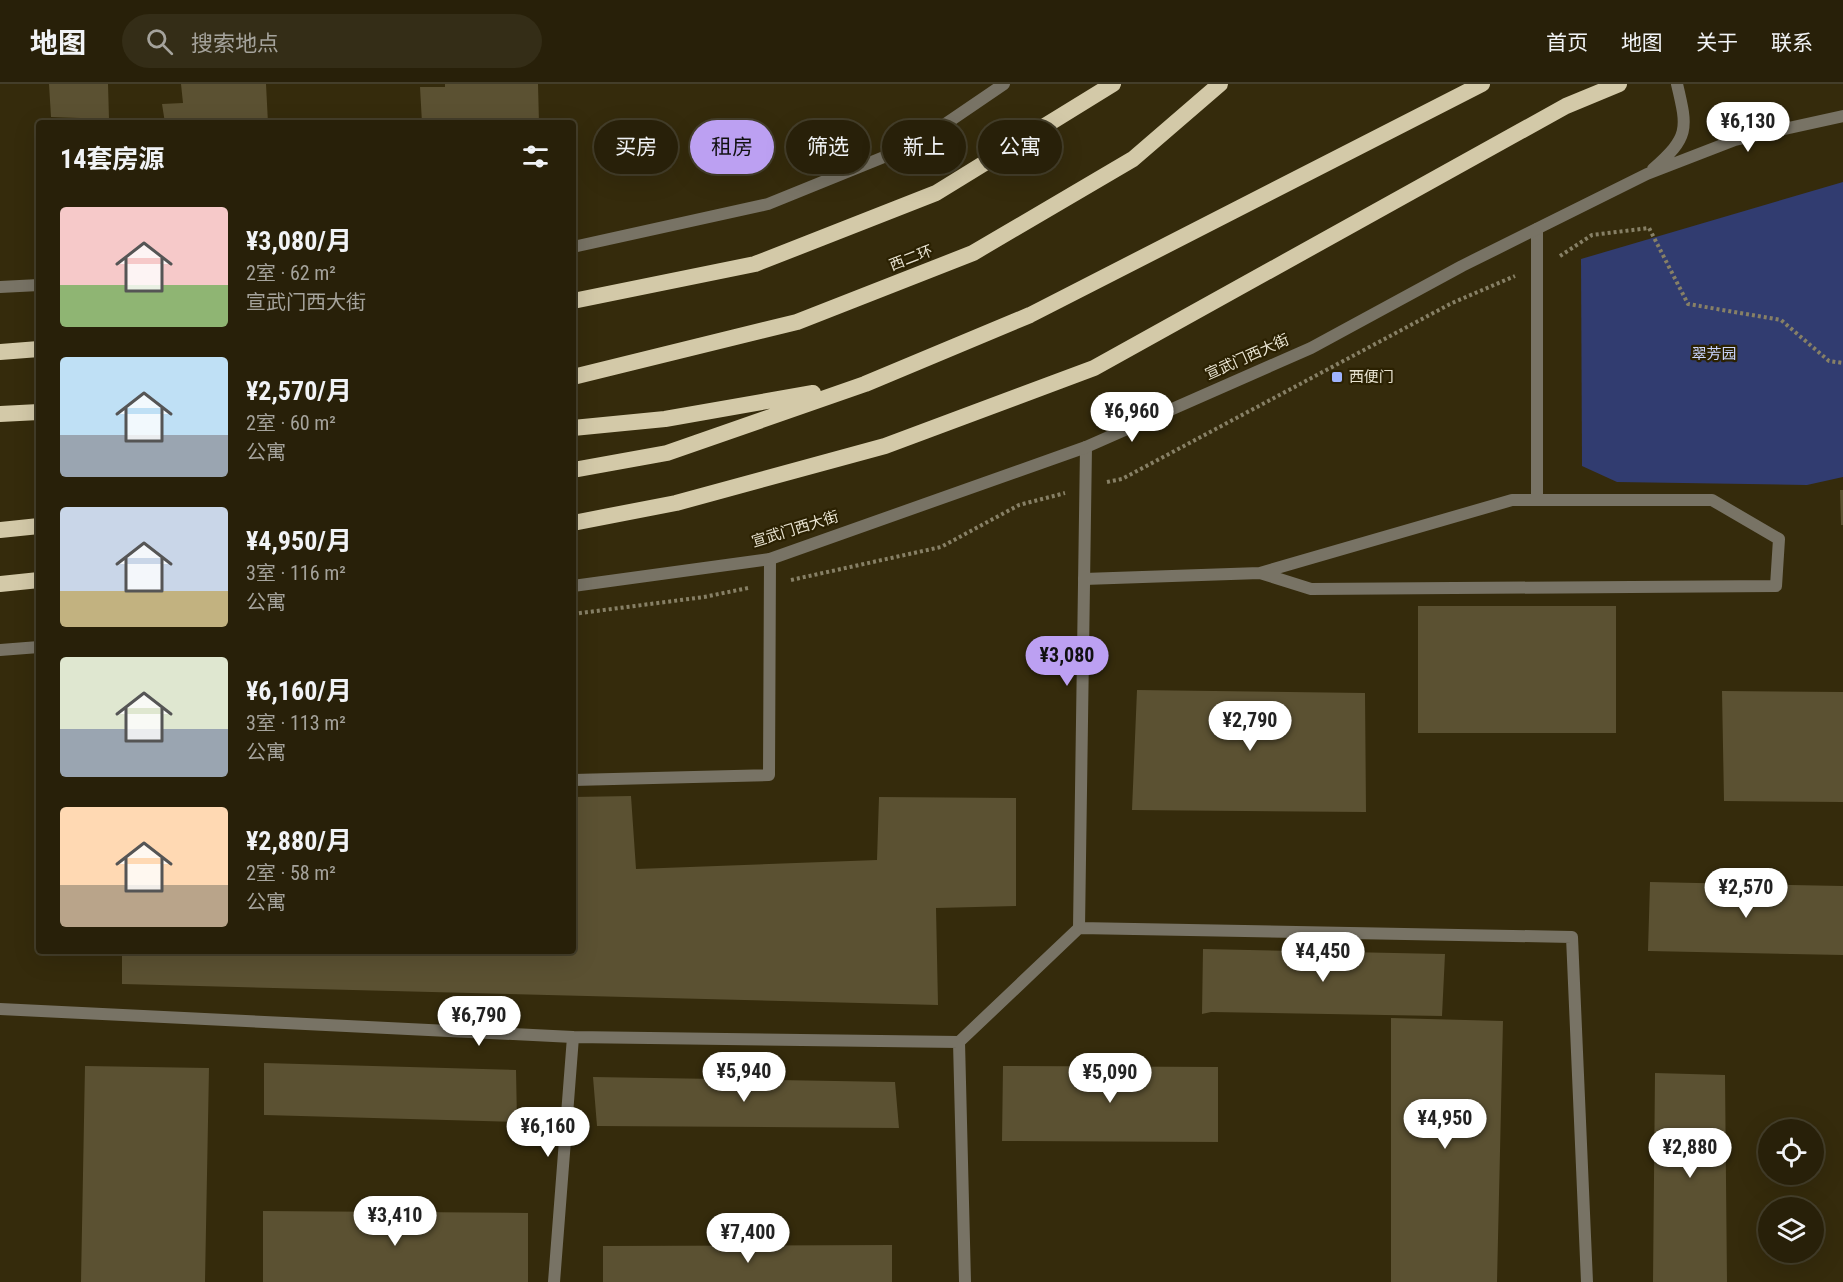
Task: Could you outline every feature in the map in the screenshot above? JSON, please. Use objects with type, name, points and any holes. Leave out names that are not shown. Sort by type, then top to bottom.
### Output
[{"type":"highway","points":[[576,301],[756,264],[936,193],[1113,84]]},
{"type":"highway","name":"西二环","points":[[576,376],[797,322],[973,253],[1133,159],[1220,84]]},
{"type":"highway","points":[[576,469],[667,453],[865,384],[1030,315],[1482,84]]},
{"type":"highway","points":[[576,522],[676,503],[885,446],[1094,368],[1566,106],[1619,84]]},
{"type":"highway","points":[[0,352],[36,349]]},
{"type":"highway","points":[[576,428],[666,419],[865,384]]},
{"type":"highway","points":[[0,414],[36,412]]},
{"type":"highway","points":[[0,530],[36,526]]},
{"type":"highway","points":[[0,584],[36,579]]},
{"type":"street","points":[[576,246],[768,204],[916,144],[1004,84]]},
{"type":"street","points":[[1647,174],[1677,148],[1686,122],[1677,84]]},
{"type":"street","name":"宣武门西大街","points":[[576,586],[770,559],[1086,447],[1311,348],[1461,266],[1647,174],[1735,140],[1843,116]]},
{"type":"street","points":[[1537,229],[1537,500]]},
{"type":"street","points":[[0,287],[36,285]]},
{"type":"street","points":[[1079,928],[1086,447]]},
{"type":"street","points":[[1084,579],[1260,573],[1512,500],[1712,500],[1779,539],[1776,586],[1311,590],[1260,573]]},
{"type":"street","points":[[576,780],[769,775],[770,559]]},
{"type":"street","points":[[0,650],[36,647]]},
{"type":"street","points":[[0,1009],[573,1037],[959,1042],[1079,928],[1572,937],[1587,1282]]},
{"type":"street","points":[[554,1282],[573,1037]]},
{"type":"street","points":[[959,1042],[965,1282]]},
{"type":"path","points":[[576,614],[704,597],[940,548],[1019,505],[1122,478],[1452,303],[1556,258],[1592,235],[1649,228],[1688,304],[1781,320],[1829,361],[1843,363]]},
{"type":"green space","name":"翠芳园","points":[[1843,182],[1843,477],[1807,485],[1617,482],[1582,466],[1581,259]]},
{"type":"building","points":[[49,84],[108,84],[109,119],[51,117]]},
{"type":"building","points":[[181,84],[266,84],[268,120],[165,120],[162,104],[183,103]]},
{"type":"building","points":[[445,84],[538,84],[539,120],[422,120],[420,87],[445,87]]},
{"type":"building","points":[[1840,490],[1843,490],[1843,525],[1841,525]]},
{"type":"building","points":[[1418,606],[1616,606],[1616,733],[1418,733]]},
{"type":"building","points":[[1137,690],[1365,693],[1366,812],[1132,810]]},
{"type":"building","points":[[1722,691],[1843,692],[1843,802],[1724,801]]},
{"type":"building","points":[[631,796],[636,869],[877,860],[879,797],[1016,798],[1016,906],[936,908],[938,1005],[122,984],[122,954],[576,954],[576,797]]},
{"type":"building","points":[[1650,882],[1843,886],[1843,955],[1648,951]]},
{"type":"building","points":[[1203,949],[1445,954],[1442,1016],[1211,1012],[1202,1014]]},
{"type":"building","points":[[1391,1018],[1503,1021],[1497,1282],[1391,1282]]},
{"type":"building","points":[[264,1063],[516,1070],[517,1122],[264,1115]]},
{"type":"building","points":[[85,1066],[209,1068],[205,1282],[81,1282]]},
{"type":"building","points":[[1003,1066],[1218,1067],[1218,1142],[1002,1141]]},
{"type":"building","points":[[1655,1073],[1725,1075],[1727,1282],[1653,1282]]},
{"type":"building","points":[[593,1077],[895,1082],[899,1128],[597,1126]]},
{"type":"building","points":[[263,1211],[528,1213],[528,1282],[263,1282]]},
{"type":"building","points":[[892,1245],[892,1282],[603,1282],[603,1246]]},
{"type":"place","name":"西便门","points":[[1337,377]]}]
